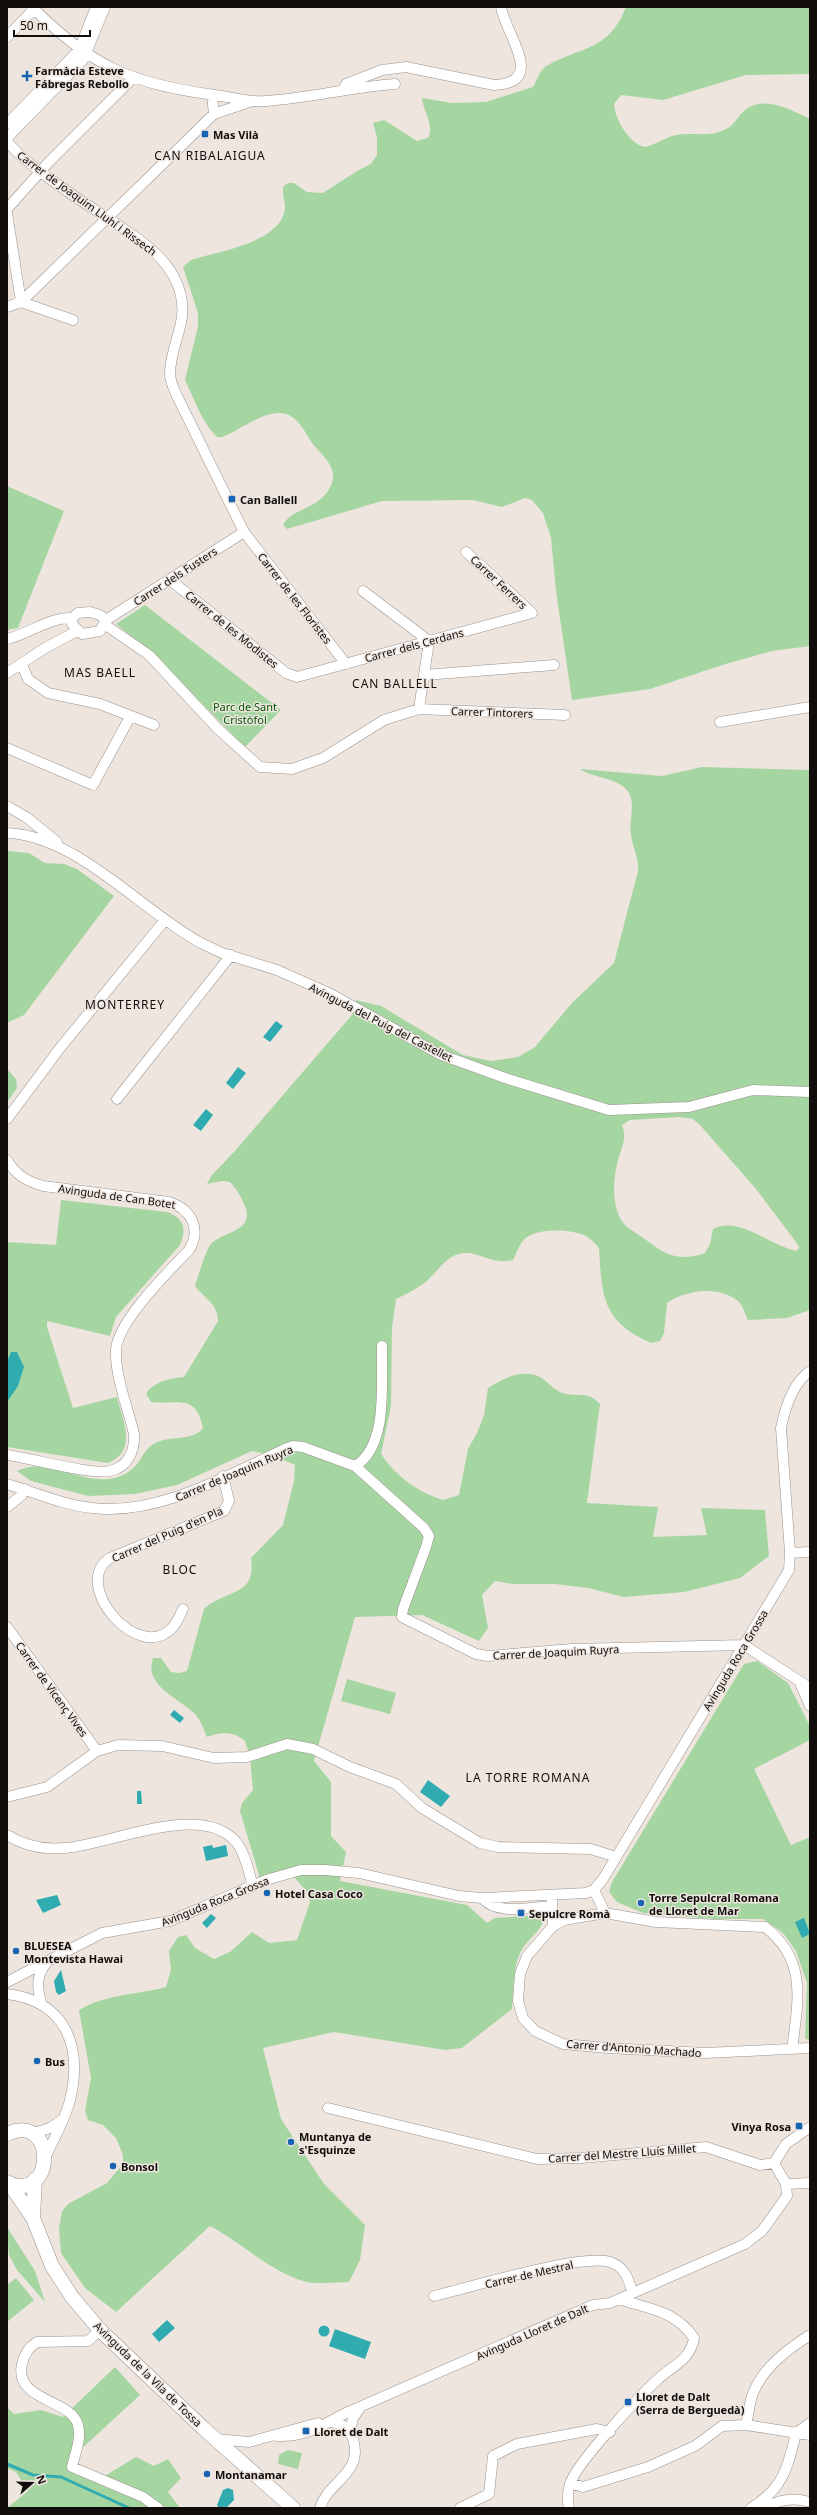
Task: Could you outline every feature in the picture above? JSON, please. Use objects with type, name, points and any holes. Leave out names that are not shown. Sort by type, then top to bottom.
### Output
[{"type":"main road","points":[[8,2182],[21,2185],[35,2180],[43,2170],[46,2156],[41,2142],[32,2134],[9,2132]]},
{"type":"main road","name":"Avinguda de la Vila de Tossa","points":[[33,2218],[35,2180]]},
{"type":"main road","name":"Avinguda de la Vila de Tossa","points":[[8,2182],[33,2218],[52,2266],[72,2297],[100,2330],[242,2463],[293,2508]]},
{"type":"street","points":[[7,124],[83,53],[96,7]]},
{"type":"street","points":[[7,140],[76,68],[105,7]]},
{"type":"street","points":[[343,90],[346,84],[382,70],[406,67],[494,85],[506,85],[518,78],[522,67],[521,56],[503,20],[502,7]]},
{"type":"street","points":[[7,37],[33,8],[83,53],[133,78],[159,86],[265,102],[395,84]]},
{"type":"street","points":[[7,209],[133,78]]},
{"type":"street","points":[[212,95],[214,114]]},
{"type":"street","points":[[7,307],[21,302],[106,217],[214,114],[254,100]]},
{"type":"street","name":"Carrer de Joaquim Lluhí i Rissech","points":[[7,140],[42,171],[153,250],[168,267],[176,283],[181,299],[182,320],[171,368],[172,383],[220,487],[244,532]]},
{"type":"street","points":[[7,214],[21,302]]},
{"type":"street","points":[[21,302],[73,320]]},
{"type":"street","name":"Carrer dels Fusters","points":[[105,622],[244,532]]},
{"type":"street","name":"Carrer de les Floristes","points":[[244,532],[346,664]]},
{"type":"street","name":"Carrer Ferrers","points":[[466,552],[532,613]]},
{"type":"street","name":"Carrer de les Modistes","points":[[170,579],[286,673],[297,677]]},
{"type":"street","points":[[363,591],[429,641],[419,709]]},
{"type":"street","points":[[7,639],[26,633],[54,620],[72,618],[78,613],[90,612],[100,615],[105,622],[100,631],[90,634],[77,631],[45,648],[13,669],[42,690],[100,704],[130,717],[154,725]]},
{"type":"street","name":"Carrer dels Cerdans","points":[[297,677],[532,613]]},
{"type":"street","points":[[72,618],[72,624],[77,631]]},
{"type":"street","name":"Carrer Tintorers","points":[[105,622],[149,655],[218,729],[260,767],[292,769],[310,763],[323,758],[384,720],[419,709],[565,714]]},
{"type":"street","points":[[424,675],[554,664]]},
{"type":"street","points":[[720,722],[810,707]]},
{"type":"street","points":[[7,748],[93,785],[130,717]]},
{"type":"street","points":[[7,806],[26,817],[63,847]]},
{"type":"street","name":"Avinguda del Puig del Castellet","points":[[7,833],[25,834],[63,847],[165,920],[201,943],[231,955],[277,970],[330,994],[439,1054],[505,1078],[609,1110],[689,1107],[753,1090],[810,1092]]},
{"type":"street","points":[[7,1119],[60,1048],[165,920]]},
{"type":"street","points":[[117,1099],[231,955]]},
{"type":"street","name":"Avinguda de Can Botet","points":[[7,1160],[17,1174],[29,1182],[170,1202],[181,1206],[190,1215],[195,1230],[193,1244],[189,1250],[126,1322],[117,1341],[117,1367],[135,1443],[129,1459],[117,1469],[101,1471],[7,1455]]},
{"type":"street","points":[[355,1466],[369,1455],[377,1440],[382,1346]]},
{"type":"street","name":"Avinguda Roca Grossa","points":[[7,1982],[102,1933],[170,1921],[253,1886],[295,1871],[339,1870],[373,1876],[460,1896],[482,1898],[586,1893],[594,1890],[599,1886],[744,1645],[782,1585],[788,1570],[790,1553],[781,1428],[784,1413],[797,1384],[810,1371]]},
{"type":"street","name":"Carrer de Joaquim Ruyra","points":[[7,1484],[80,1506],[119,1508],[166,1501],[293,1446],[303,1447],[355,1466],[424,1528],[428,1536],[403,1609],[402,1617],[476,1654],[488,1656],[572,1649],[744,1645]]},
{"type":"street","name":"Carrer del Puig d'en Pla","points":[[183,1609],[172,1629],[165,1633],[150,1636],[136,1634],[121,1625],[102,1599],[97,1581],[99,1572],[105,1562],[110,1558],[224,1511],[230,1501],[223,1476]]},
{"type":"street","points":[[7,1507],[22,1495],[25,1489]]},
{"type":"street","points":[[790,1553],[810,1552]]},
{"type":"street","name":"Carrer de Vicenç Vives","points":[[7,1627],[98,1751]]},
{"type":"street","points":[[744,1645],[810,1688]]},
{"type":"street","points":[[799,1681],[810,1706]]},
{"type":"street","points":[[7,1797],[47,1787],[98,1751],[108,1747],[130,1744],[162,1746],[214,1758],[247,1758],[280,1745],[304,1746],[350,1767],[396,1784],[422,1808],[480,1843],[498,1847],[591,1849],[616,1857]]},
{"type":"street","points":[[7,1835],[35,1847],[65,1848],[169,1827],[192,1825],[211,1826],[221,1830],[236,1843],[245,1859],[253,1886]]},
{"type":"street","points":[[594,1890],[605,1913]]},
{"type":"street","points":[[552,1895],[553,1926]]},
{"type":"street","name":"Avinguda Roca Grossa","points":[[482,1898],[487,1904],[498,1908],[552,1906]]},
{"type":"street","name":"Carrer d'Antonio Machado","points":[[792,2049],[798,1978],[788,1953],[778,1937],[765,1927],[656,1922],[605,1913],[572,1917],[553,1926],[527,1956],[522,1965],[518,1990],[518,2001],[523,2018],[535,2031],[544,2037],[570,2045],[705,2053],[792,2049],[810,2048]]},
{"type":"street","points":[[38,2002],[38,1979],[40,1972],[48,1961]]},
{"type":"street","points":[[7,1994],[38,2002],[59,2020],[71,2042],[73,2081],[64,2117],[46,2156]]},
{"type":"street","name":"Carrer del Mestre Lluís Millet","points":[[328,2108],[537,2159],[581,2158],[706,2147],[760,2165],[774,2163]]},
{"type":"street","points":[[32,2134],[50,2128],[64,2117]]},
{"type":"street","points":[[810,2127],[786,2144],[774,2163],[786,2184],[810,2183]]},
{"type":"street","name":"Avinguda Lloret de Dalt","points":[[216,2439],[249,2442],[277,2436],[317,2423],[328,2423],[593,2305],[610,2303],[632,2292],[745,2244],[762,2232],[787,2196],[786,2184]]},
{"type":"street","name":"Carrer de Mestral","points":[[434,2296],[571,2262],[609,2261],[620,2267],[628,2278],[632,2292]]},
{"type":"street","points":[[569,2508],[566,2497],[570,2483],[610,2432],[658,2378],[691,2350],[694,2338],[685,2325],[671,2315],[619,2299]]},
{"type":"street","points":[[100,2330],[88,2341],[37,2342],[26,2354],[21,2366],[22,2373],[32,2392],[66,2410],[77,2421],[80,2433],[72,2467],[143,2498],[158,2508]]},
{"type":"street","points":[[746,2425],[753,2392],[766,2372],[788,2349],[810,2335]]},
{"type":"street","points":[[350,2432],[353,2418],[360,2408]]},
{"type":"street","points":[[318,2507],[352,2463],[354,2444],[350,2432],[341,2424],[328,2423]]},
{"type":"street","points":[[758,2507],[780,2484],[788,2465],[796,2433],[810,2423]]},
{"type":"street","points":[[570,2483],[582,2486],[648,2467],[695,2446],[722,2426],[746,2425],[810,2436]]},
{"type":"street","points":[[460,2508],[489,2494],[494,2456],[517,2444],[597,2429],[610,2432]]},
{"type":"street","points":[[242,2463],[242,2453],[249,2442]]},
{"type":"street","points":[[758,2507],[785,2499],[795,2498],[810,2502]]},
{"type":"green space","points":[[626,7],[810,7],[810,74],[746,75],[663,100],[621,95],[614,104],[617,117],[628,136],[639,145],[645,147],[676,135],[717,133],[732,125],[744,111],[751,106],[759,104],[777,105],[810,119],[810,646],[772,651],[722,665],[650,689],[572,700],[556,591],[551,538],[543,513],[532,500],[525,498],[502,507],[473,500],[382,501],[287,529],[283,525],[287,519],[314,503],[327,492],[332,483],[332,469],[327,460],[314,446],[300,424],[289,415],[280,413],[270,414],[222,437],[217,437],[209,428],[200,413],[185,380],[198,326],[198,313],[183,267],[191,260],[244,245],[269,233],[278,224],[284,214],[285,207],[283,187],[288,183],[294,183],[307,192],[323,193],[357,171],[371,164],[377,155],[377,137],[373,123],[384,120],[417,141],[428,138],[430,129],[422,98],[452,103],[486,102],[533,87],[541,71],[546,66],[593,46],[603,40],[619,21]]},
{"type":"green space","points":[[7,486],[64,511],[18,628],[7,630]]},
{"type":"green space","name":"Parc de Sant Cristòfol","points":[[145,605],[281,710],[245,747],[149,650],[116,624]]},
{"type":"green space","points":[[702,767],[810,770],[810,1310],[787,1318],[748,1320],[740,1303],[730,1296],[712,1291],[693,1292],[667,1303],[664,1333],[660,1341],[651,1343],[635,1335],[623,1326],[614,1316],[608,1306],[604,1294],[599,1248],[586,1236],[573,1232],[556,1230],[533,1234],[522,1242],[513,1260],[492,1260],[470,1253],[457,1255],[445,1262],[426,1282],[396,1299],[392,1328],[391,1406],[381,1454],[401,1477],[425,1493],[443,1500],[459,1495],[468,1449],[477,1433],[484,1415],[488,1388],[515,1375],[530,1374],[543,1379],[562,1393],[588,1396],[600,1404],[587,1503],[658,1507],[653,1537],[707,1535],[701,1508],[765,1510],[769,1556],[740,1578],[684,1592],[624,1597],[588,1588],[555,1584],[513,1584],[495,1581],[482,1595],[488,1628],[479,1641],[422,1615],[355,1617],[314,1761],[331,1782],[331,1836],[346,1852],[340,1881],[467,1905],[487,1923],[495,1918],[539,1915],[544,1920],[538,1930],[525,1945],[518,1959],[514,1976],[512,2009],[462,2048],[445,2050],[334,2032],[263,2048],[281,2119],[324,2184],[365,2225],[360,2260],[349,2282],[314,2283],[290,2276],[278,2270],[210,2226],[116,2312],[85,2288],[61,2253],[59,2228],[62,2211],[68,2204],[107,2183],[123,2164],[123,2155],[116,2138],[103,2125],[88,2120],[85,2111],[91,2078],[79,2010],[110,1998],[166,1987],[171,1970],[169,1951],[178,1937],[186,1935],[195,1948],[214,1959],[230,1952],[252,1932],[269,1943],[297,1940],[310,1902],[309,1894],[294,1877],[259,1883],[259,1875],[240,1811],[242,1803],[253,1790],[250,1757],[245,1741],[236,1735],[227,1733],[207,1737],[196,1715],[158,1684],[153,1676],[151,1668],[153,1658],[161,1658],[171,1672],[179,1673],[187,1671],[204,1609],[221,1598],[238,1591],[245,1586],[252,1571],[251,1558],[283,1525],[294,1481],[295,1465],[272,1455],[252,1451],[177,1485],[135,1494],[88,1496],[31,1481],[17,1471],[29,1467],[42,1467],[92,1478],[105,1479],[118,1477],[132,1470],[146,1451],[155,1443],[168,1439],[187,1437],[203,1428],[200,1417],[191,1405],[177,1402],[151,1402],[146,1394],[153,1386],[162,1381],[184,1377],[218,1321],[216,1310],[195,1286],[210,1245],[221,1237],[240,1227],[245,1222],[247,1217],[246,1209],[241,1198],[230,1182],[222,1181],[207,1184],[211,1176],[234,1152],[351,1016],[356,1009],[356,1000],[381,1006],[463,1055],[491,1061],[518,1057],[535,1047],[572,1003],[614,963],[638,871],[638,862],[630,829],[632,804],[629,793],[620,784],[580,769],[662,776]],"holes":[[[680,1117],[693,1119],[756,1189],[796,1242],[799,1247],[797,1251],[787,1248],[744,1228],[723,1226],[713,1229],[710,1244],[705,1253],[690,1257],[676,1256],[662,1251],[627,1227],[622,1221],[615,1204],[614,1195],[616,1167],[624,1138],[622,1125],[630,1120]]]},
{"type":"green space","points":[[7,851],[29,853],[45,863],[64,864],[77,869],[114,896],[24,1015],[7,1023]]},
{"type":"green space","points":[[7,1069],[16,1079],[17,1088],[7,1102]]},
{"type":"green space","points":[[61,1200],[167,1212],[177,1217],[183,1229],[180,1245],[116,1317],[110,1336],[47,1321],[47,1327],[73,1408],[117,1397],[125,1425],[126,1443],[123,1451],[117,1458],[108,1463],[7,1447],[7,1242],[56,1245]]},
{"type":"green space","points":[[757,1661],[788,1683],[810,1726],[810,1740],[754,1769],[791,1845],[810,1837],[810,2041],[805,2038],[807,1983],[796,1951],[783,1933],[763,1919],[714,1919],[643,1913],[617,1902],[609,1892],[612,1882],[744,1664]]},
{"type":"green space","points":[[347,1679],[396,1693],[390,1714],[341,1701]]},
{"type":"green space","points":[[7,2227],[35,2271],[45,2302],[17,2270],[9,2255]]},
{"type":"green space","points":[[16,2278],[34,2300],[7,2322],[7,2285]]},
{"type":"green space","points":[[115,2367],[140,2395],[79,2451],[77,2464],[94,2480],[103,2477],[136,2457],[154,2466],[168,2459],[181,2478],[168,2492],[180,2508],[7,2508],[28,2491],[16,2472],[7,2468],[7,2407],[14,2414],[41,2410],[63,2417]]},
{"type":"green space","points":[[288,2450],[302,2453],[298,2469],[278,2464],[279,2455]]},
{"type":"water","points":[[276,1021],[283,1026],[270,1042],[263,1037]]},
{"type":"water","points":[[238,1067],[246,1073],[233,1089],[226,1083]]},
{"type":"water","points":[[206,1109],[213,1115],[201,1131],[193,1125]]},
{"type":"water","points":[[11,1352],[17,1352],[24,1367],[18,1386],[7,1402],[7,1362]]},
{"type":"water","points":[[174,1710],[184,1718],[180,1723],[170,1715]]},
{"type":"water","points":[[428,1780],[450,1796],[441,1807],[420,1792]]},
{"type":"water","points":[[137,1791],[141,1791],[142,1804],[137,1804]]},
{"type":"water","points":[[212,1845],[213,1848],[226,1845],[228,1856],[206,1861],[203,1847]]},
{"type":"water","points":[[57,1895],[61,1905],[43,1913],[36,1900]]},
{"type":"water","points":[[211,1914],[216,1918],[207,1928],[202,1923]]},
{"type":"water","points":[[804,1918],[810,1934],[802,1938],[795,1922]]},
{"type":"water","points":[[61,1970],[66,1991],[59,1995],[56,1992],[54,1981]]},
{"type":"water","points":[[167,2320],[175,2328],[159,2342],[152,2334]]},
{"type":"water","points":[[324,2325],[328,2327],[330,2331],[328,2335],[324,2337],[320,2335],[318,2331],[320,2327]]},
{"type":"water","points":[[335,2329],[371,2342],[365,2359],[329,2346]]},
{"type":"water","points":[[228,2488],[233,2490],[234,2500],[226,2508],[219,2508],[217,2505],[223,2490]]},
{"type":"waterway","points":[[7,2464],[33,2475],[61,2477],[129,2508]]},
{"type":"place","name":"Farmàcia Esteve Fábregas Rebollo","points":[[27,76]]},
{"type":"place","name":"Mas Vilà","points":[[205,134]]},
{"type":"place","name":"Can Ballell","points":[[232,499]]},
{"type":"place","name":"Hotel Casa Coco","points":[[267,1893]]},
{"type":"place","name":"Torre Sepulcral Romana de Lloret de Mar","points":[[641,1903]]},
{"type":"place","name":"Sepulcre Romà","points":[[521,1913]]},
{"type":"place","name":"BLUESEA Montevista Hawai","points":[[16,1951]]},
{"type":"place","name":"Bus","points":[[37,2061]]},
{"type":"place","name":"Vinya Rosa","points":[[799,2126]]},
{"type":"place","name":"Muntanya de s'Esquinze","points":[[291,2142]]},
{"type":"place","name":"Bonsol","points":[[113,2166]]},
{"type":"place","name":"Lloret de Dalt (Serra de Berguedà)","points":[[628,2402]]},
{"type":"place","name":"Lloret de Dalt","points":[[306,2431]]},
{"type":"place","name":"Montanamar","points":[[207,2474]]},
{"type":"district","name":"CAN RIBALAIGUA","points":[[210,155]]},
{"type":"district","name":"MAS BAELL","points":[[100,672]]},
{"type":"district","name":"CAN BALLELL","points":[[395,683]]},
{"type":"district","name":"MONTERREY","points":[[125,1004]]},
{"type":"district","name":"BLOC","points":[[180,1569]]},
{"type":"district","name":"LA TORRE ROMANA","points":[[528,1777]]}]
